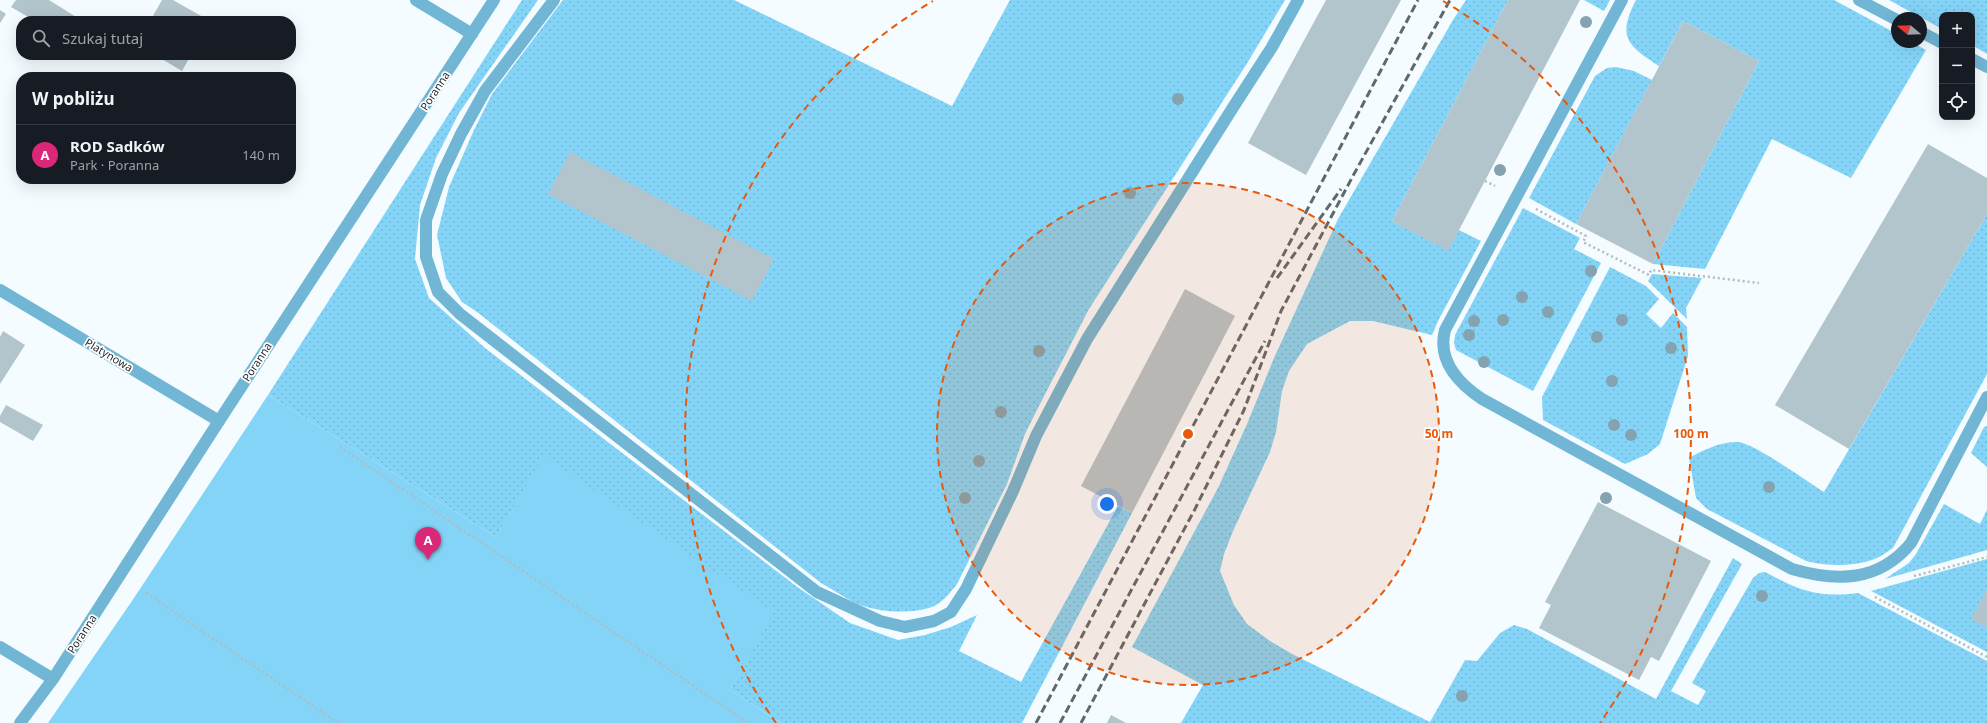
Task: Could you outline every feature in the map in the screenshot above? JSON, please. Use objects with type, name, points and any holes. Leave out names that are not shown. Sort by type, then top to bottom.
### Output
[{"type":"street","points":[[416,0],[472,34]]},
{"type":"street","name":"Poranna","points":[[20,723],[53,679],[219,421],[494,0]]},
{"type":"street","points":[[554,0],[484,92],[461,134],[442,174],[426,220],[426,257],[438,292],[460,314],[817,592],[880,621],[905,627],[934,621],[951,612],[966,588],[1014,491],[1036,436],[1087,339],[1272,47],[1298,0]]},
{"type":"street","points":[[1622,0],[1445,330],[1442,342],[1444,356],[1459,382],[1482,399],[1792,569],[1827,578],[1866,574],[1886,566],[1901,556],[1911,543],[1987,397]]},
{"type":"street","points":[[1859,0],[1891,17]]},
{"type":"street","points":[[1927,35],[1939,41]]},
{"type":"street","points":[[1975,60],[1987,66]]},
{"type":"street","name":"Platynowa","points":[[0,290],[219,421]]},
{"type":"street","points":[[0,647],[53,679]]},
{"type":"path","points":[[1485,181],[1586,236],[1583,242],[1648,275],[1651,270],[1759,283]]},
{"type":"path","points":[[340,447],[748,723]]},
{"type":"path","points":[[146,593],[338,723]]},
{"type":"path","points":[[1869,594],[1987,657]]},
{"type":"shaded area","points":[[522,0],[538,0],[459,113],[436,158],[420,205],[415,259],[429,298],[485,348],[796,586],[850,623],[898,640],[925,635],[951,627],[977,615],[959,651],[1021,682],[1118,506],[1132,513],[1022,723],[781,723],[730,690],[773,612],[544,457],[496,537],[268,395]]},
{"type":"shaded area","points":[[563,0],[734,0],[952,106],[1010,0],[1285,0],[1246,65],[1089,309],[1025,434],[1007,484],[957,584],[946,597],[936,605],[923,609],[902,612],[881,610],[861,605],[853,602],[821,583],[477,312],[462,302],[446,278],[437,235],[449,187],[474,130],[492,94]]},
{"type":"shaded area","points":[[1466,0],[1508,0],[1392,221],[1448,250],[1459,230],[1481,241],[1432,335],[1373,321],[1350,321],[1307,344],[1289,371],[1282,391],[1276,432],[1270,452],[1233,531],[1224,554],[1220,571],[1234,605],[1247,624],[1270,641],[1292,654],[1430,722],[1465,660],[1477,661],[1500,633],[1514,625],[1527,629],[1656,699],[1733,558],[1742,564],[1671,691],[1698,705],[1706,691],[1692,683],[1753,578],[1759,573],[1765,572],[1789,584],[1810,592],[1820,594],[1858,593],[1987,661],[1987,723],[1181,723],[1203,685],[1132,647],[1218,488],[1247,424],[1274,358],[1338,219]]},
{"type":"shaded area","points":[[1584,0],[1610,0],[1604,11]]},
{"type":"shaded area","points":[[1636,0],[1834,0],[1891,31],[1891,48],[1922,48],[1926,50],[1851,178],[1772,139],[1705,269],[1653,264],[1759,61],[1683,21],[1659,66],[1639,52],[1628,39],[1626,32],[1630,13]]},
{"type":"shaded area","points":[[1889,0],[1987,0],[1987,54],[1975,47],[1975,12],[1939,12],[1939,27],[1927,21],[1927,12],[1911,12]]},
{"type":"shaded area","points":[[1616,67],[1634,71],[1652,80],[1576,224],[1529,198],[1595,76],[1607,68]]},
{"type":"shaded area","points":[[1523,208],[1580,238],[1574,249],[1601,263],[1533,391],[1456,350],[1454,343],[1455,335]]},
{"type":"shaded area","points":[[1987,214],[1987,374],[1893,548],[1875,559],[1855,564],[1830,565],[1814,563],[1806,561],[1707,509],[1696,498],[1689,458],[1706,449],[1732,442],[1746,444],[1756,449],[1824,492]]},
{"type":"shaded area","points":[[1610,267],[1646,286],[1659,299],[1646,314],[1661,328],[1673,313],[1687,327],[1688,356],[1660,444],[1648,454],[1625,464],[1543,420],[1542,397]]},
{"type":"shaded area","points":[[1652,274],[1702,278],[1686,308],[1687,319],[1648,281]]},
{"type":"shaded area","points":[[268,395],[496,537],[544,456],[774,612],[730,690],[781,723],[48,723],[132,601]]},
{"type":"shaded area","points":[[1987,426],[1987,467],[1971,453],[1984,427]]},
{"type":"shaded area","points":[[1944,504],[1980,524],[1987,510],[1987,550],[1885,579],[1909,563],[1916,554]]},
{"type":"shaded area","points":[[1987,559],[1987,652],[1871,591]]},
{"type":"building","points":[[16,0],[49,0],[75,16],[26,16],[11,7]]},
{"type":"building","points":[[162,0],[173,0],[201,16],[153,16]]},
{"type":"building","points":[[1326,0],[1401,0],[1306,175],[1248,143]]},
{"type":"building","points":[[1508,0],[1580,0],[1448,251],[1392,221]]},
{"type":"building","points":[[0,10],[6,14],[0,23]]},
{"type":"building","points":[[1683,21],[1759,61],[1653,264],[1576,224]]},
{"type":"building","points":[[163,60],[188,60],[182,71]]},
{"type":"building","points":[[1928,144],[1987,178],[1987,214],[1849,449],[1775,405]]},
{"type":"building","points":[[570,152],[774,259],[752,301],[548,194]]},
{"type":"building","points":[[1185,289],[1235,316],[1132,513],[1081,486]]},
{"type":"building","points":[[3,331],[25,345],[0,384],[0,337]]},
{"type":"building","points":[[6,405],[43,425],[33,441],[0,422],[0,416]]},
{"type":"building","points":[[1598,502],[1711,561],[1659,661],[1651,657],[1639,680],[1539,628],[1551,605],[1545,602]]},
{"type":"building","points":[[1987,589],[1987,628],[1971,619]]},
{"type":"building","points":[[1111,715],[1126,723],[1107,723]]},
{"type":"railway","points":[[1036,723],[1418,0]]},
{"type":"railway","points":[[1081,723],[1195,509],[1244,410],[1281,311],[1354,174],[1450,0]]},
{"type":"railway","points":[[1277,278],[1341,189]]},
{"type":"railway","points":[[1060,723],[1265,341]]},
{"type":"place","name":"ROD Sadków","points":[[428,560]]}]
